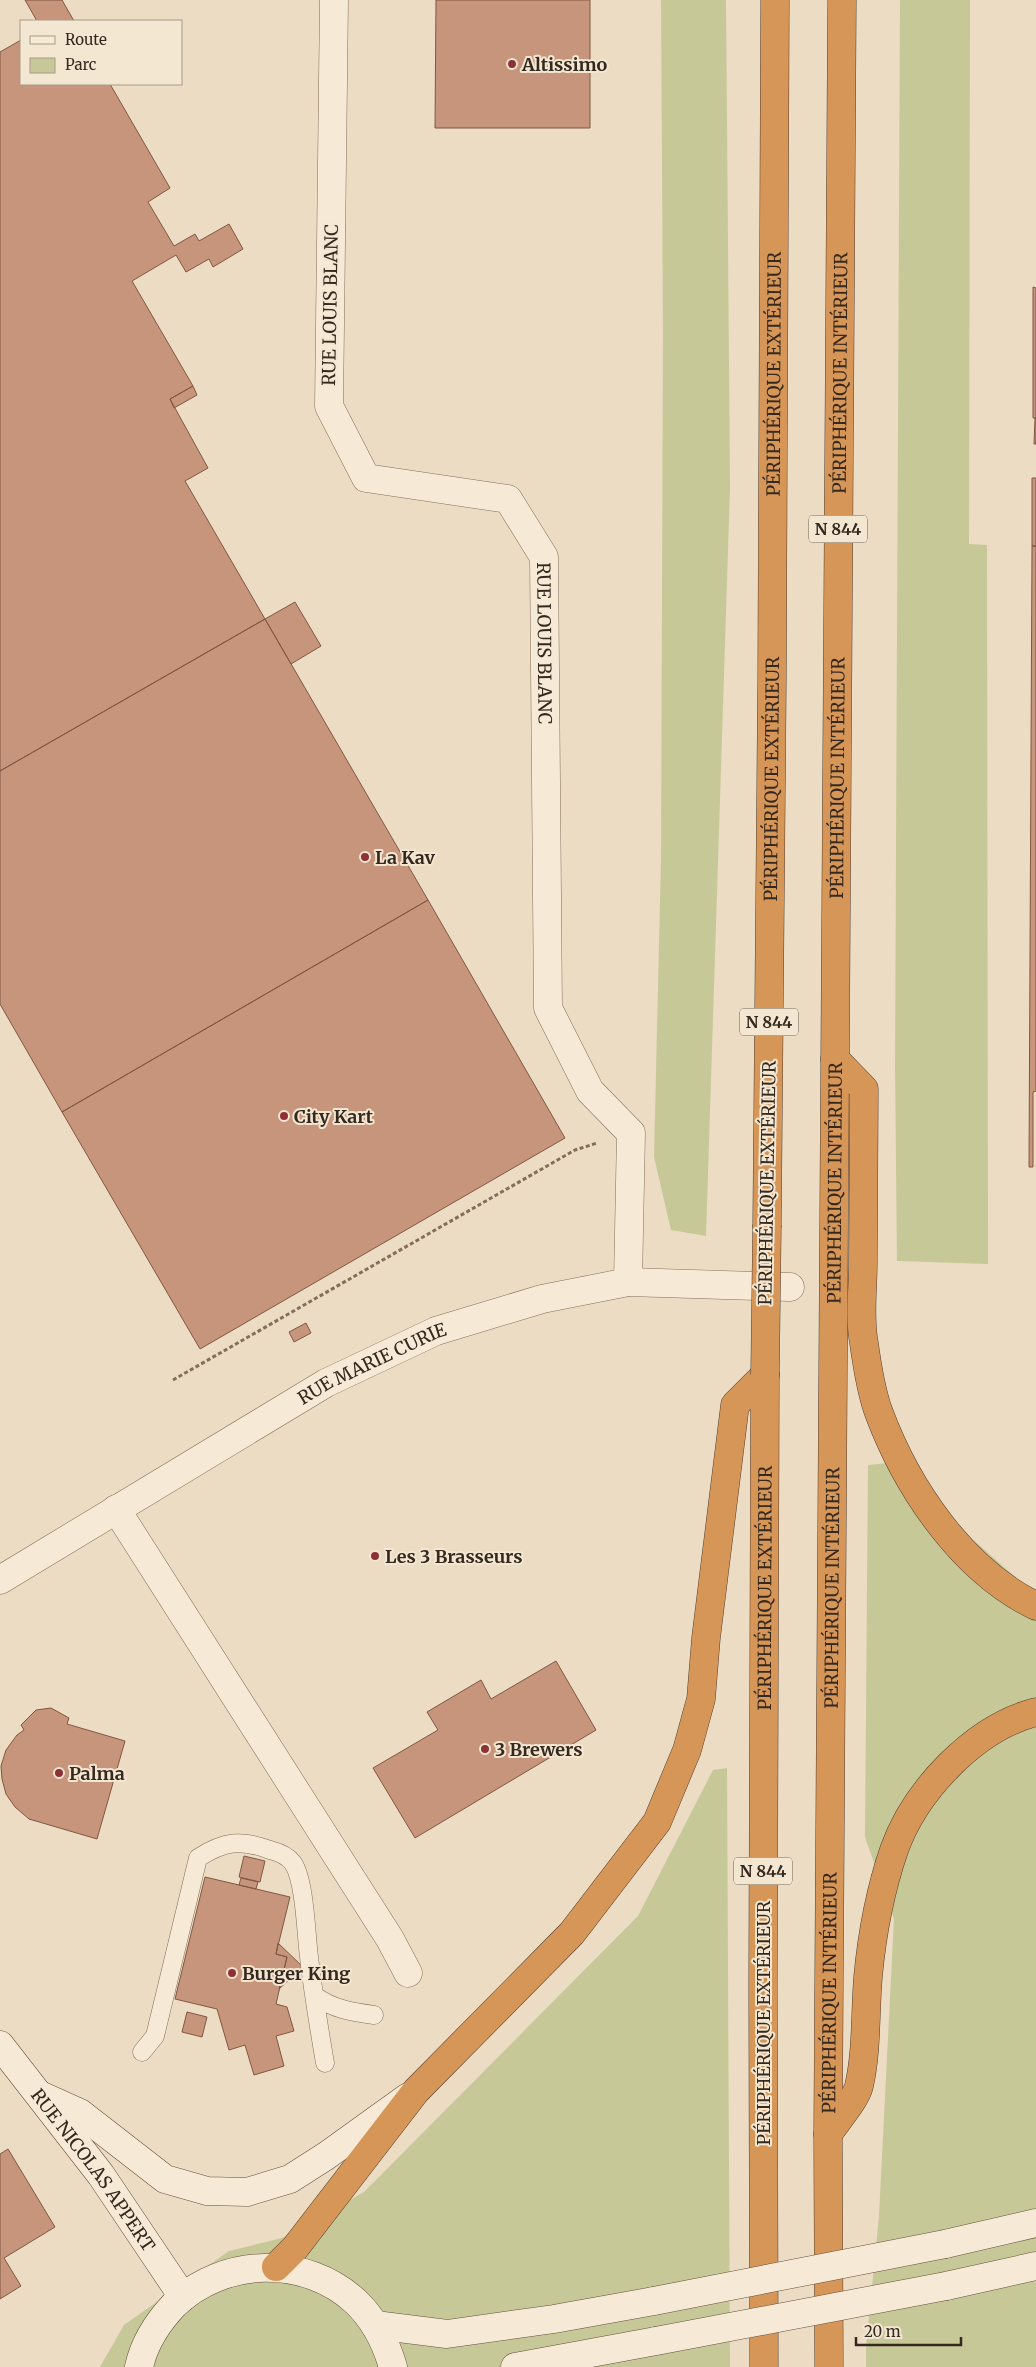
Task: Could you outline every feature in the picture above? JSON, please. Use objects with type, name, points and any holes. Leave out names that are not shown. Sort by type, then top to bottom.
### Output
[{"type":"highway","name":"PÉRIPHÉRIQUE EXTÉRIEUR","points":[[764,2367],[765,1375],[772,701],[775,0]]},
{"type":"highway","name":"PÉRIPHÉRIQUE INTÉRIEUR","points":[[829,2367],[828,2134],[842,0]]},
{"type":"highway","points":[[835,1059],[864,1089],[863,1341],[878,1411],[894,1451],[934,1516],[957,1544],[991,1576],[1020,1598],[1036,1606]]},
{"type":"highway","points":[[276,2267],[295,2248],[416,2091],[572,1933],[657,1822],[688,1750],[701,1699],[706,1638],[735,1405],[765,1375]]},
{"type":"highway","points":[[828,2134],[858,2088],[868,1976],[880,1900],[894,1849],[912,1815],[933,1783],[961,1753],[997,1727],[1036,1712]]},
{"type":"street","name":"RUE LOUIS BLANC","points":[[334,0],[329,406],[366,478],[508,500],[544,557],[548,1008],[590,1092],[631,1133]]},
{"type":"street","points":[[628,1282],[631,1133]]},
{"type":"street","name":"RUE MARIE CURIE","points":[[0,1580],[326,1383],[436,1331],[542,1300],[628,1282],[790,1287]]},
{"type":"street","points":[[116,1509],[390,1939],[408,1973]]},
{"type":"street","name":"RUE NICOLAS APPERT","points":[[0,2045],[101,2175],[183,2297]]},
{"type":"street","points":[[40,2095],[80,2113],[166,2179],[207,2191],[248,2192],[290,2178],[326,2156],[416,2091]]},
{"type":"street","points":[[375,2325],[447,2334],[554,2319],[945,2244],[1036,2223]]},
{"type":"street","points":[[515,2367],[946,2286],[1036,2266]]},
{"type":"street","points":[[139,2367],[150,2336],[165,2315],[183,2297],[211,2279],[243,2269],[276,2267],[305,2272],[332,2284],[356,2302],[375,2325],[388,2349],[393,2367]]},
{"type":"lane","points":[[142,2052],[155,2036],[198,1858],[215,1847],[235,1842],[256,1844],[281,1854],[292,1862],[300,1878],[325,2063]]},
{"type":"lane","points":[[315,1996],[325,2003],[345,2011],[374,2015]]},
{"type":"path","points":[[173,1380],[575,1150],[631,1133]]},
{"type":"green space","points":[[661,0],[726,0],[730,488],[706,1236],[671,1230],[654,1157],[661,860],[663,334]]},
{"type":"green space","points":[[900,0],[970,0],[969,544],[987,545],[988,1264],[897,1261],[895,1068]]},
{"type":"green space","points":[[908,1461],[943,1513],[1022,1583],[1036,1590],[1036,2367],[866,2367],[866,2348],[879,2216],[894,1919],[865,1837],[868,1465]]},
{"type":"green space","points":[[727,1768],[730,2367],[100,2367],[124,2325],[229,2251],[282,2238],[364,2192],[638,1916],[713,1770]]},
{"type":"building","points":[[25,0],[62,0],[73,20],[36,20]]},
{"type":"building","name":"Altissimo","points":[[436,0],[590,0],[590,128],[435,128]]},
{"type":"building","points":[[20,41],[20,85],[111,85],[170,188],[148,202],[174,246],[195,234],[199,241],[229,224],[243,249],[213,267],[209,259],[186,272],[176,255],[132,281],[193,386],[170,399],[208,468],[185,481],[265,619],[0,771],[0,52]]},
{"type":"building","points":[[1033,287],[1036,288],[1036,418],[1033,418]]},
{"type":"building","points":[[193,386],[197,395],[174,408],[170,399]]},
{"type":"building","points":[[1035,418],[1036,444],[1034,444]]},
{"type":"building","points":[[1032,478],[1036,478],[1036,546],[1032,546]]},
{"type":"building","points":[[1032,546],[1036,546],[1036,1091],[1033,1092],[1033,1167],[1029,1167]]},
{"type":"building","points":[[295,602],[321,646],[291,664],[265,619]]},
{"type":"building","points":[[265,619],[428,900],[62,1112],[0,1004],[0,771]]},
{"type":"building","points":[[428,900],[565,1138],[200,1349],[62,1112]]},
{"type":"building","points":[[306,1323],[311,1333],[294,1342],[289,1332]]},
{"type":"building","name":"3 Brewers","points":[[556,1661],[596,1730],[415,1838],[373,1768],[438,1730],[427,1712],[481,1680],[491,1699]]},
{"type":"building","name":"Palma","points":[[51,1708],[69,1718],[67,1724],[125,1741],[97,1839],[29,1819],[15,1807],[6,1794],[1,1766],[6,1750],[17,1735],[24,1730],[21,1725],[36,1710]]},
{"type":"building","points":[[244,1856],[265,1861],[260,1882],[239,1877]]},
{"type":"building","name":"Burger King","points":[[205,1877],[290,1897],[276,1954],[287,1957],[276,2004],[287,2007],[294,2031],[276,2036],[284,2066],[254,2075],[245,2045],[229,2050],[217,2009],[175,1999]]},
{"type":"building","points":[[241,1878],[258,1882],[256,1889],[239,1885]]},
{"type":"building","points":[[278,1943],[303,1967],[279,1989],[287,1957],[276,1954]]},
{"type":"building","points":[[187,2012],[207,2017],[202,2037],[182,2032]]},
{"type":"building","points":[[8,2149],[55,2227],[4,2258],[21,2286],[0,2299],[0,2154]]},
{"type":"place","name":"Altissimo","points":[[512,64]]},
{"type":"place","name":"La Kav","points":[[365,857]]},
{"type":"place","name":"City Kart","points":[[284,1116]]},
{"type":"place","name":"Les 3 Brasseurs","points":[[375,1556]]},
{"type":"place","name":"3 Brewers","points":[[485,1749]]},
{"type":"place","name":"Palma","points":[[59,1773]]},
{"type":"place","name":"Burger King","points":[[232,1973]]}]
